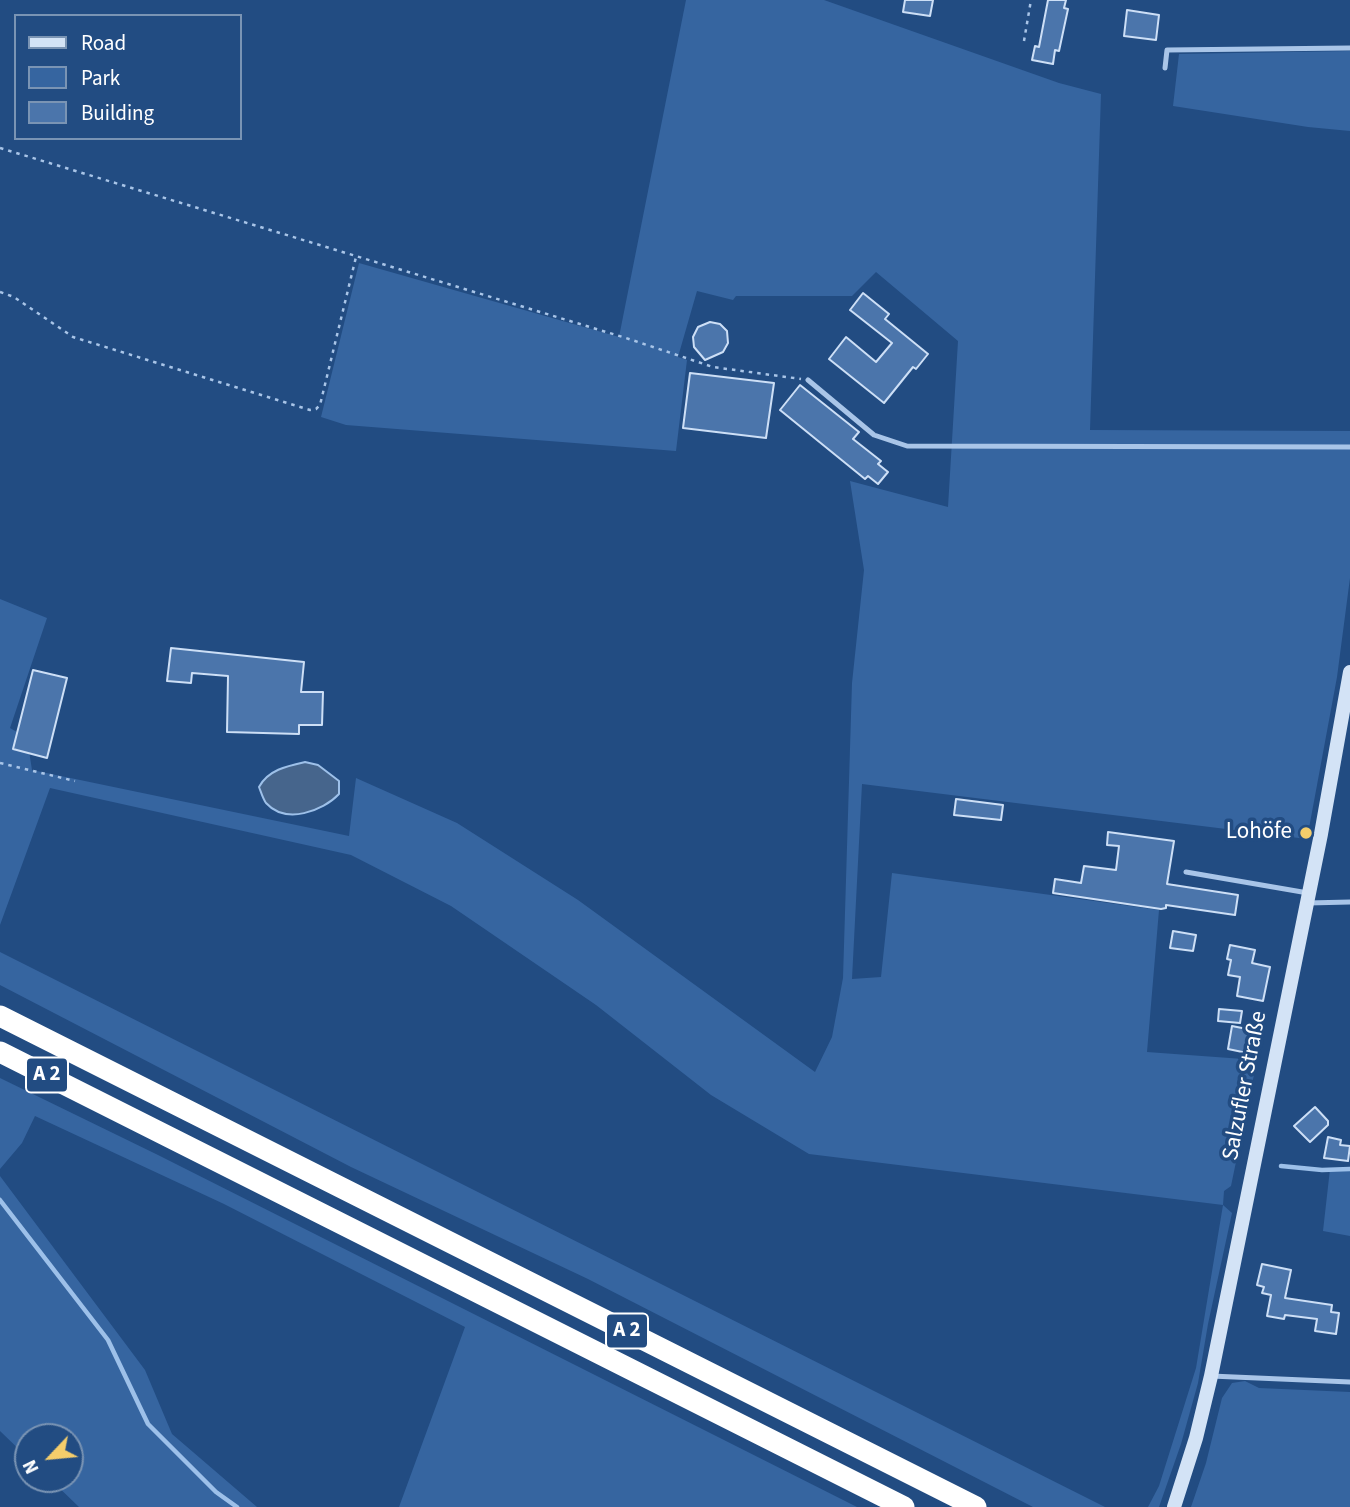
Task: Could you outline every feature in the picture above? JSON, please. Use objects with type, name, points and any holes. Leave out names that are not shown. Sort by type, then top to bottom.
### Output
[{"type":"highway","name":"A 2","points":[[0,1016],[976,1507]]},
{"type":"highway","name":"A 2","points":[[0,1052],[904,1507]]},
{"type":"main road","name":"Salzufler Straße","points":[[1174,1507],[1196,1438],[1211,1376],[1308,898],[1350,672]]},
{"type":"lane","points":[[1165,68],[1167,50],[1350,48]]},
{"type":"lane","points":[[807,380],[874,435],[907,446],[1350,447]]},
{"type":"lane","points":[[1186,872],[1308,898],[1350,902]]},
{"type":"lane","points":[[1211,1376],[1350,1382]]},
{"type":"path","points":[[1024,41],[1031,0]]},
{"type":"path","points":[[0,148],[713,367],[807,380]]},
{"type":"path","points":[[0,292],[14,298],[73,337],[310,410],[320,405],[356,257]]},
{"type":"path","points":[[0,763],[75,780]]},
{"type":"green space","points":[[686,0],[824,0],[1059,83],[1101,94],[1090,430],[1350,431],[1350,578],[1337,677],[1307,839],[862,784],[852,979],[881,977],[892,873],[1159,910],[1147,1052],[1257,1060],[1231,1186],[1224,1191],[1223,1205],[809,1154],[711,1095],[596,1005],[451,906],[351,855],[50,788],[0,925],[0,599],[47,618],[10,728],[27,738],[32,770],[349,836],[356,778],[457,823],[578,900],[815,1072],[832,1037],[843,978],[852,683],[864,570],[850,481],[948,507],[958,341],[876,272],[852,296],[736,296],[733,300],[697,291],[678,357],[687,360],[676,451],[346,425],[321,417],[359,263],[619,337]]},
{"type":"green space","points":[[1350,51],[1350,131],[1173,106],[1179,54]]},
{"type":"green space","points":[[0,952],[1105,1507],[1033,1507],[588,1279],[351,1167],[0,985]]},
{"type":"green space","points":[[0,1078],[857,1507],[399,1507],[465,1327],[224,1204],[35,1116],[22,1143],[0,1169]]},
{"type":"green space","points":[[1330,1169],[1350,1170],[1350,1236],[1323,1231]]},
{"type":"green space","points":[[0,1176],[145,1370],[172,1434],[257,1507],[79,1507],[64,1493],[84,1493],[84,1423],[14,1423],[14,1444],[0,1431]]},
{"type":"green space","points":[[1223,1205],[1232,1213],[1198,1383],[1159,1507],[1148,1507],[1159,1486],[1196,1368]]},
{"type":"green space","points":[[1245,1381],[1259,1388],[1350,1392],[1350,1507],[1191,1507],[1206,1463],[1222,1398],[1232,1383]]},
{"type":"shaded area","points":[[305,762],[318,765],[339,781],[339,794],[324,806],[304,813],[274,810],[266,803],[259,787],[267,776],[285,767]]},
{"type":"building","points":[[905,0],[933,0],[930,16],[903,12]]},
{"type":"building","points":[[1048,0],[1066,0],[1064,8],[1068,9],[1059,51],[1055,50],[1053,64],[1032,60],[1035,46],[1039,47]]},
{"type":"building","points":[[1127,10],[1159,15],[1156,40],[1124,36]]},
{"type":"building","points":[[863,293],[889,314],[885,319],[928,354],[916,369],[913,367],[884,403],[829,359],[846,337],[876,362],[892,343],[850,310]]},
{"type":"building","points":[[710,322],[720,324],[727,331],[728,343],[723,352],[705,360],[694,347],[693,337],[698,327]]},
{"type":"building","points":[[690,373],[774,383],[766,438],[683,428]]},
{"type":"building","points":[[800,385],[859,432],[853,439],[881,461],[878,464],[888,472],[878,484],[868,476],[865,479],[780,410]]},
{"type":"building","points":[[171,648],[304,662],[301,692],[323,692],[322,725],[299,725],[299,734],[227,732],[228,676],[192,673],[191,683],[167,681]]},
{"type":"building","points":[[33,670],[67,678],[47,758],[13,749]]},
{"type":"building","points":[[956,799],[1003,805],[1001,820],[954,815]]},
{"type":"building","points":[[1108,832],[1174,841],[1167,884],[1238,895],[1235,915],[1166,905],[1166,908],[1161,909],[1053,893],[1055,879],[1081,883],[1084,866],[1116,870],[1119,846],[1107,845]]},
{"type":"building","points":[[1173,931],[1196,935],[1193,951],[1170,948]]},
{"type":"building","points":[[1230,945],[1255,950],[1252,963],[1270,967],[1263,1001],[1237,996],[1240,977],[1228,975]]},
{"type":"building","points":[[1219,1009],[1242,1011],[1240,1023],[1218,1021]]},
{"type":"building","points":[[1232,1026],[1257,1031],[1252,1054],[1228,1049]]},
{"type":"building","points":[[1315,1107],[1328,1121],[1328,1125],[1310,1142],[1294,1126]]},
{"type":"building","points":[[1328,1137],[1341,1140],[1340,1145],[1350,1146],[1348,1161],[1324,1158]]},
{"type":"building","points":[[1262,1264],[1291,1270],[1285,1298],[1332,1305],[1331,1312],[1339,1313],[1336,1334],[1315,1331],[1317,1319],[1267,1316],[1271,1295],[1262,1293],[1264,1287],[1257,1285]]},
{"type":"waterway","points":[[1281,1166],[1322,1170],[1350,1169]]},
{"type":"waterway","points":[[0,1200],[108,1340],[148,1424],[216,1492],[237,1507]]},
{"type":"place","name":"Lohöfe","points":[[1306,833]]}]
